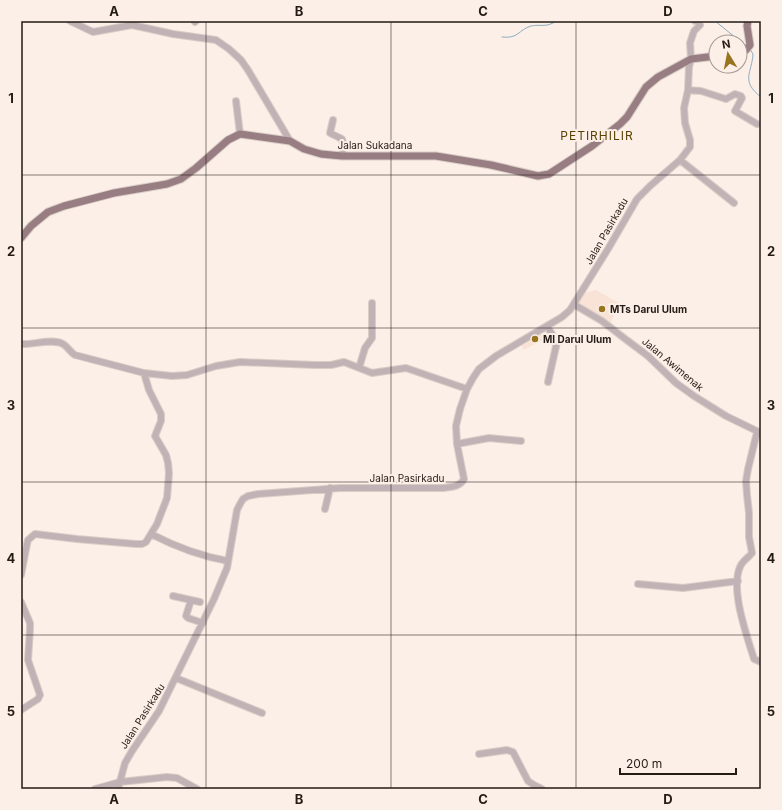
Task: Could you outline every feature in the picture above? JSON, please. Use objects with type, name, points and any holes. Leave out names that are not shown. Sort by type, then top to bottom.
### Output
[{"type":"main road","points":[[748,21],[747,26],[750,42],[748,45]]},
{"type":"main road","name":"Jalan Sukadana","points":[[240,134],[290,141],[304,149],[321,154],[342,156],[436,156],[491,165],[538,176],[549,174],[592,146],[620,124],[652,82],[665,72],[691,59],[708,57]]},
{"type":"main road","points":[[21,238],[31,226],[48,212],[64,206],[114,192],[167,184],[180,179],[196,168],[228,140],[240,134]]},
{"type":"street","points":[[70,21],[93,32],[132,25],[173,34],[209,38],[222,43],[241,60],[248,70],[290,141]]},
{"type":"street","name":"Jalan Pasirkadu","points":[[118,789],[125,763],[159,711],[214,599],[228,561],[237,510],[243,499],[248,496],[258,494],[330,488],[442,488],[458,485],[462,482],[464,478],[457,444],[456,426],[467,389],[477,372],[484,365],[514,345],[565,315],[575,305],[637,199],[646,189],[680,160],[690,147],[690,140],[685,123],[684,108],[688,90],[689,67],[691,59],[690,43],[694,31],[700,25],[700,23],[695,21]]},
{"type":"street","points":[[688,90],[702,91],[726,99],[735,94],[741,96],[742,98],[735,111],[757,124]]},
{"type":"street","points":[[236,101],[240,134]]},
{"type":"street","points":[[333,120],[330,133],[342,139],[342,156]]},
{"type":"street","points":[[680,160],[734,203]]},
{"type":"street","points":[[359,368],[365,348],[372,338],[372,303]]},
{"type":"street","name":"Jalan Awimenak","points":[[575,305],[602,322],[648,356],[676,383],[694,396],[726,416],[759,433]]},
{"type":"street","points":[[547,326],[557,342],[548,382]]},
{"type":"street","points":[[21,344],[51,341],[63,344],[75,355],[144,373],[172,376],[188,375],[216,366],[240,362],[331,365],[344,362],[372,373],[406,368],[467,389]]},
{"type":"street","points":[[21,575],[28,540],[35,534],[142,544],[146,542],[151,534],[157,524],[167,498],[169,473],[166,455],[155,438],[161,420],[161,414],[149,390],[144,373]]},
{"type":"street","points":[[759,433],[749,463],[746,481],[746,495],[749,513],[749,538],[752,553],[740,567],[738,581],[739,606],[742,618],[754,659],[761,662]]},
{"type":"street","points":[[457,444],[489,438],[521,441]]},
{"type":"street","points":[[325,509],[330,488]]},
{"type":"street","points":[[151,534],[189,551],[228,561]]},
{"type":"street","points":[[638,584],[683,588],[738,581]]},
{"type":"street","points":[[174,596],[200,602]]},
{"type":"street","points":[[191,600],[186,616],[203,623]]},
{"type":"street","points":[[21,602],[30,623],[28,660],[40,695],[38,699],[21,710]]},
{"type":"street","points":[[176,678],[262,713]]},
{"type":"street","points":[[479,754],[507,750],[513,752],[528,781],[534,786],[542,789]]},
{"type":"street","points":[[95,789],[120,782],[173,777],[183,780],[197,789]]},
{"type":"shaded area","name":"MTs Darul Ulum","points":[[596,290],[621,304],[610,323],[577,304],[583,293]]},
{"type":"shaded area","name":"MI Darul Ulum","points":[[546,328],[551,335],[524,350],[520,343]]},
{"type":"waterway","points":[[502,37],[512,37],[531,26],[547,25],[556,21]]},
{"type":"waterway","points":[[715,21],[731,34]]},
{"type":"waterway","points":[[750,49],[753,54],[749,81],[751,86],[761,97]]},
{"type":"place","name":"MTs Darul Ulum","points":[[602,309]]},
{"type":"place","name":"MI Darul Ulum","points":[[535,339]]},
{"type":"district","name":"PETIRHILIR","points":[[597,135]]}]
